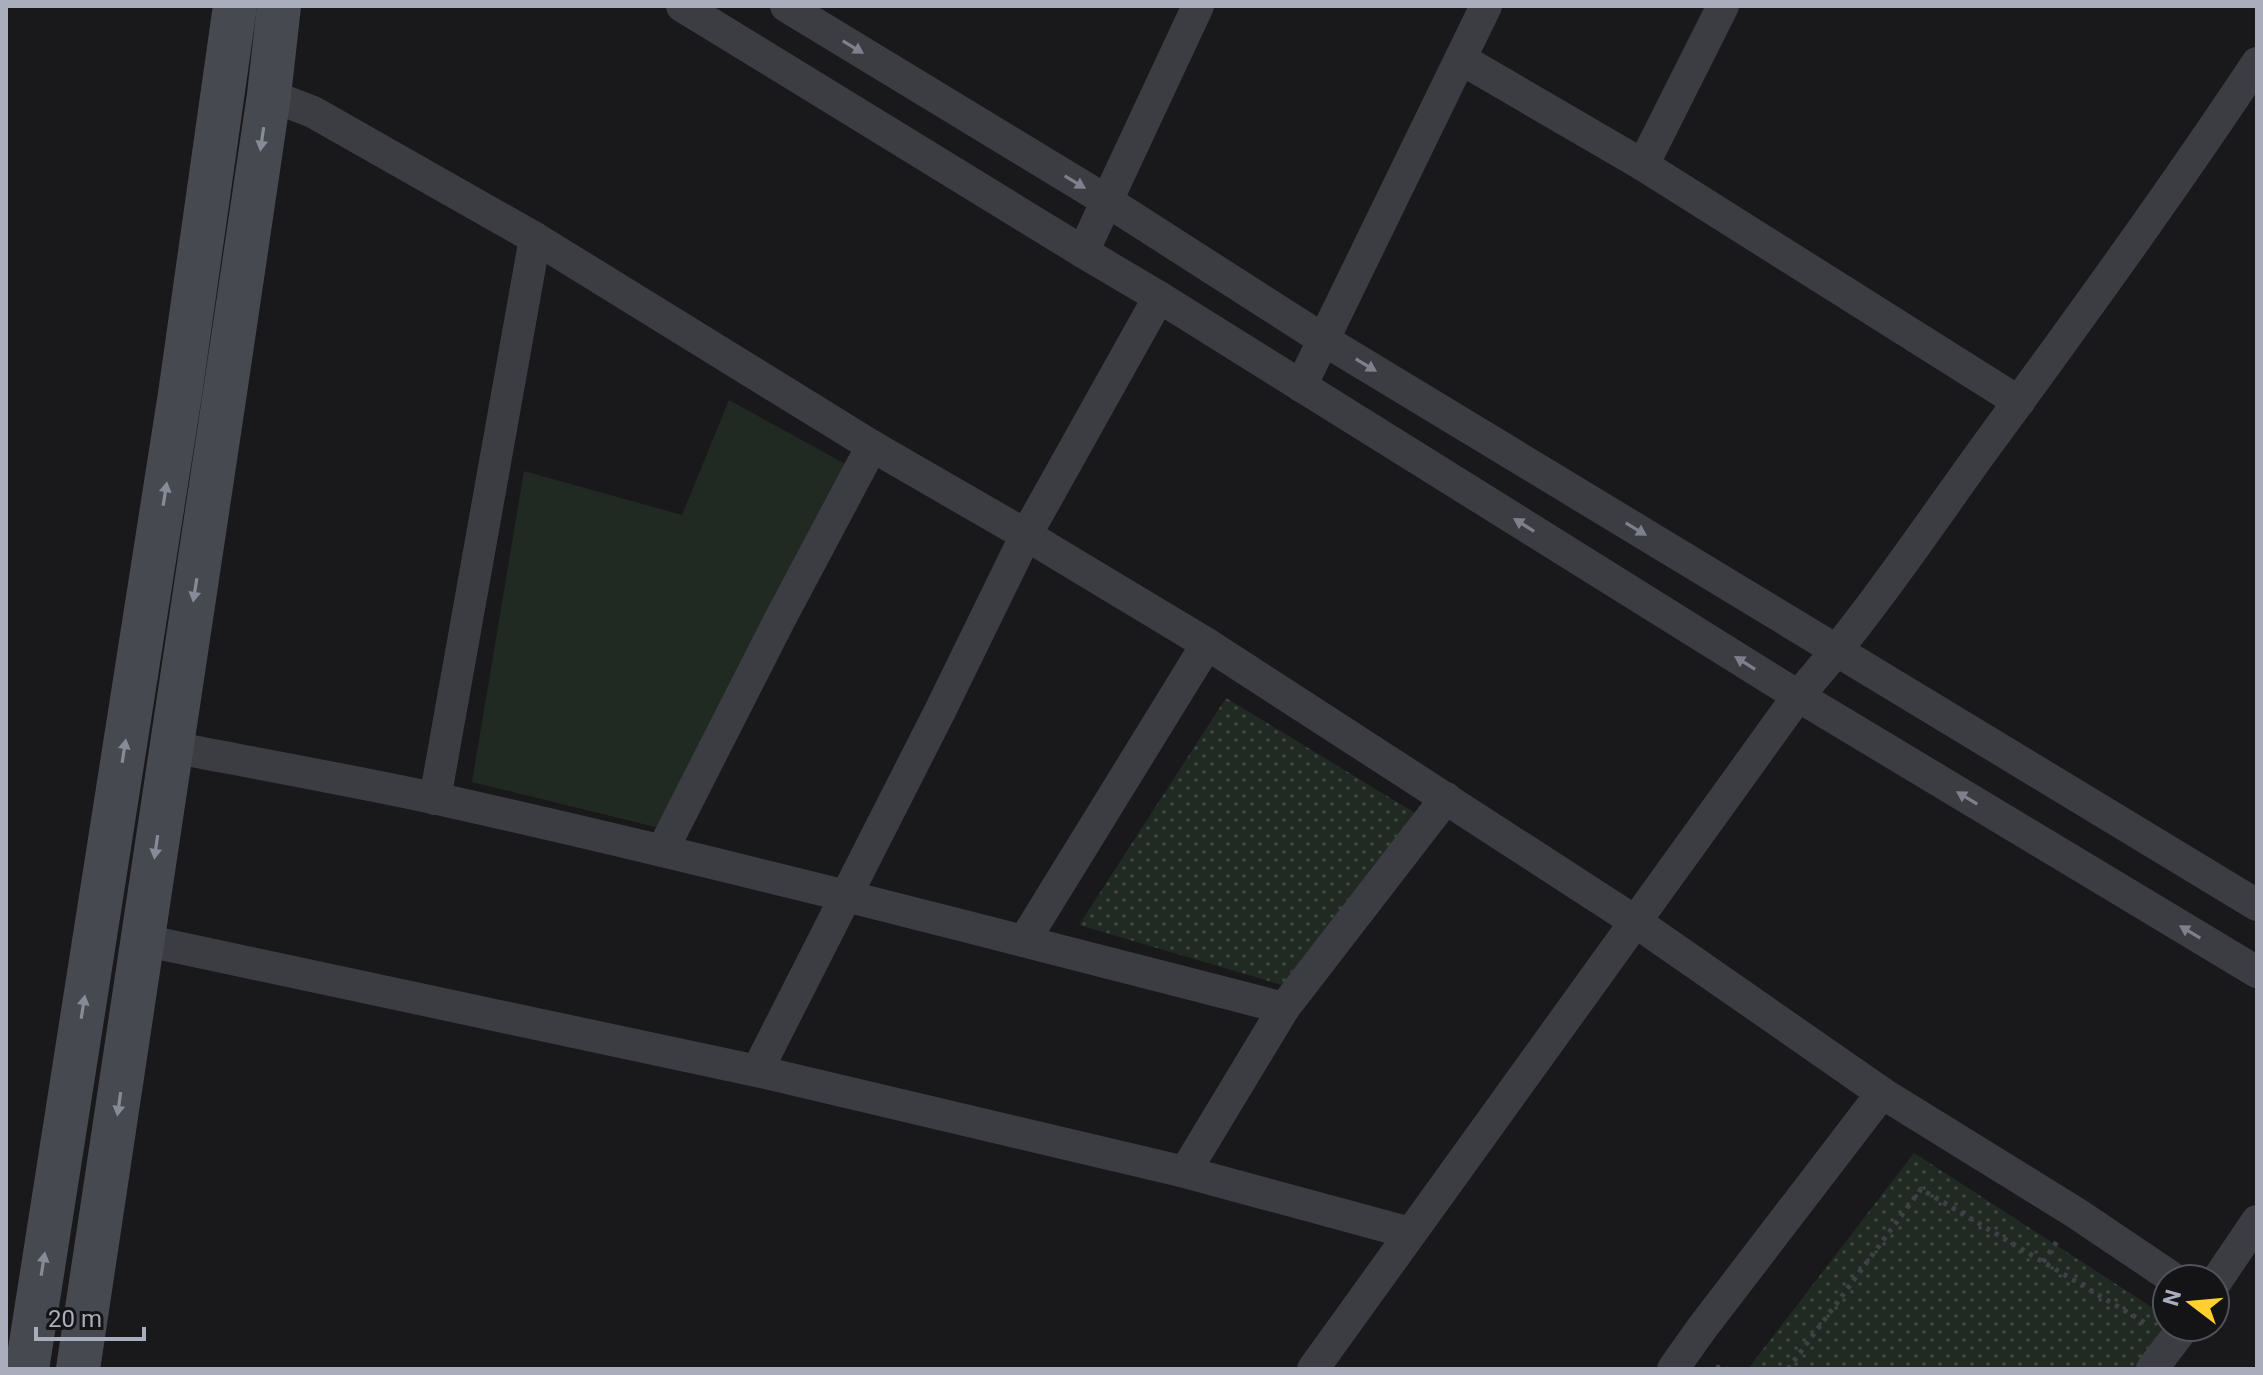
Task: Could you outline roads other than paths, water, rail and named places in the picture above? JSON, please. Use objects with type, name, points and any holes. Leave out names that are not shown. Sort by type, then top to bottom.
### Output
[{"type":"street","points":[[27,1369],[180,394],[235,6]]},
{"type":"street","points":[[78,1369],[269,95],[279,6]]},
{"type":"street","points":[[682,6],[1159,297],[1798,696],[2257,972]]},
{"type":"street","points":[[786,6],[1107,201],[1324,340],[2257,905]]},
{"type":"street","points":[[1083,252],[1198,6]]},
{"type":"street","points":[[1301,386],[1486,6]]},
{"type":"street","points":[[1643,165],[1723,6]]},
{"type":"street","points":[[1461,59],[1643,165],[2019,402]]},
{"type":"street","points":[[1313,1369],[1798,696],[1838,651],[2019,402],[2257,63]]},
{"type":"street","points":[[269,95],[313,112],[535,238],[872,446],[1207,644],[1636,922],[1882,1093],[2076,1213],[2151,1264]]},
{"type":"street","points":[[435,799],[535,238]]},
{"type":"street","points":[[757,1071],[1026,535],[1159,297]]},
{"type":"street","points":[[180,394],[224,399]]},
{"type":"street","points":[[662,851],[872,446]]},
{"type":"street","points":[[1024,941],[1207,644]]},
{"type":"street","points":[[171,747],[435,799],[662,851],[1284,1008]]},
{"type":"street","points":[[1185,1172],[1284,1008],[1446,798]]},
{"type":"street","points":[[143,940],[757,1071],[1185,1172],[1410,1233]]},
{"type":"street","points":[[1673,1369],[1882,1093]]},
{"type":"street","points":[[2229,1263],[2257,1221]]},
{"type":"street","points":[[2152,1369],[2172,1343]]}]
